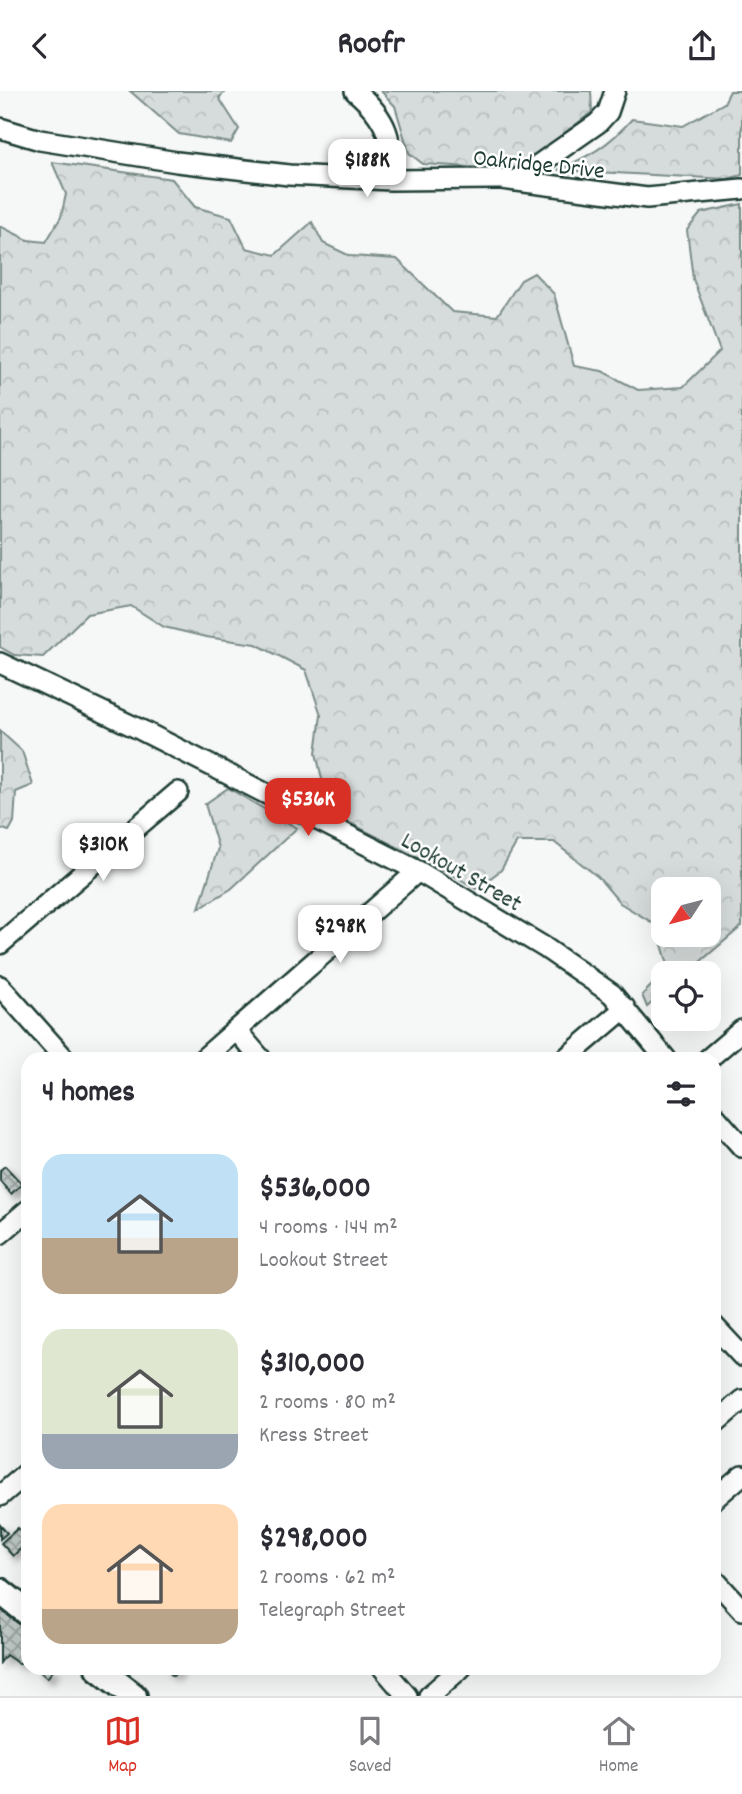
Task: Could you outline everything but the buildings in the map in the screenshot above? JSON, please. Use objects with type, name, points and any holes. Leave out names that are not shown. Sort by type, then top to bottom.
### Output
[{"type":"main road","points":[[0,1591],[21,1608]]},
{"type":"main road","points":[[107,1675],[134,1696]]},
{"type":"street","points":[[355,91],[376,111],[387,127],[392,155],[391,180]]},
{"type":"street","points":[[515,181],[598,123],[608,112],[615,91]]},
{"type":"street","name":"Oakridge Drive","points":[[0,128],[40,140],[177,162],[289,175],[391,180],[502,179],[647,198],[742,189]]},
{"type":"street","name":"Lookout Street","points":[[0,663],[141,730],[418,871],[544,947],[612,994],[660,1052]]},
{"type":"street","points":[[0,944],[178,792]]},
{"type":"street","points":[[211,1052],[418,871]]},
{"type":"street","points":[[0,986],[59,1052]]},
{"type":"street","points":[[573,1052],[625,1008]]},
{"type":"street","points":[[236,1030],[255,1052]]},
{"type":"street","points":[[716,1052],[742,1030]]},
{"type":"street","points":[[721,1123],[742,1147]]},
{"type":"street","points":[[0,1234],[21,1216]]},
{"type":"street","points":[[721,1334],[742,1356]]},
{"type":"street","points":[[721,1418],[742,1399]]},
{"type":"street","points":[[721,1493],[742,1475]]},
{"type":"street","points":[[0,1496],[21,1478]]},
{"type":"street","points":[[721,1587],[742,1610]]},
{"type":"street","points":[[389,1675],[407,1696]]},
{"type":"street","points":[[429,1696],[453,1675]]},
{"type":"green space","points":[[130,91],[226,91],[219,98],[239,129],[231,143],[179,134]]},
{"type":"green space","points":[[381,91],[591,91],[592,112],[517,170],[423,164],[409,153],[395,106]]},
{"type":"green space","points":[[730,91],[742,91],[742,175],[727,179],[558,170],[598,149],[615,137],[632,119],[683,126],[724,103]]},
{"type":"green space","points":[[52,162],[172,179],[195,207],[231,217],[246,248],[275,255],[312,222],[323,243],[350,256],[397,259],[452,312],[497,316],[521,280],[534,273],[554,294],[574,366],[602,371],[638,390],[683,387],[720,351],[693,279],[687,230],[701,213],[742,204],[742,926],[721,944],[721,877],[651,877],[651,922],[620,903],[598,877],[554,842],[517,842],[501,870],[476,889],[350,823],[323,805],[322,779],[316,753],[321,715],[306,670],[256,644],[206,637],[164,627],[131,606],[87,614],[43,657],[14,655],[0,647],[0,226],[28,240],[46,242],[61,217],[66,194]]},
{"type":"green space","points":[[0,731],[22,751],[33,785],[16,792],[14,822],[9,831],[0,828]]},
{"type":"green space","points":[[228,788],[297,828],[231,889],[199,908],[218,848],[205,804]]},
{"type":"green space","points":[[663,947],[717,947],[701,961],[667,961]]},
{"type":"green space","points":[[651,986],[651,1004],[647,1007],[642,995]]}]
